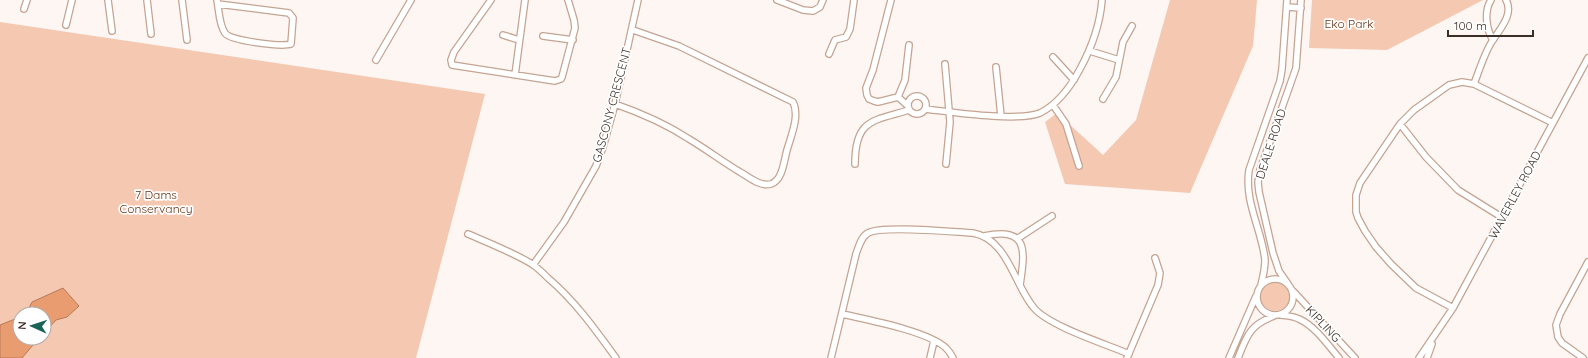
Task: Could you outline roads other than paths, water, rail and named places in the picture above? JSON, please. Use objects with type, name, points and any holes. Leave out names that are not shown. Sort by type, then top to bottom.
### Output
[{"type":"street","points":[[24,9],[27,0]]},
{"type":"street","points":[[66,25],[72,0]]},
{"type":"street","points":[[108,0],[112,30]]},
{"type":"street","points":[[147,0],[151,34]]},
{"type":"street","points":[[182,0],[187,40]]},
{"type":"street","points":[[376,60],[411,0]]},
{"type":"street","points":[[491,0],[461,41],[452,57],[451,64],[458,67],[549,80],[561,79],[573,40],[574,20],[568,0]]},
{"type":"street","points":[[515,75],[525,0]]},
{"type":"street","name":"GASCONY CRESCENT","points":[[532,265],[564,222],[587,184],[603,147],[633,30],[638,0]]},
{"type":"street","points":[[777,0],[803,10],[813,11],[820,7],[823,0]]},
{"type":"street","points":[[830,54],[835,40],[846,37],[850,29],[854,0]]},
{"type":"street","points":[[891,0],[878,54],[866,88],[869,99],[874,101],[878,102],[898,97]]},
{"type":"street","points":[[898,97],[912,113],[919,114],[925,109],[1001,116],[1024,116],[1038,113],[1053,105],[1074,80],[1090,51],[1101,13],[1102,0]]},
{"type":"street","name":"DEALE ROAD","points":[[1261,285],[1264,273],[1264,252],[1246,183],[1248,170],[1280,81],[1287,0]]},
{"type":"street","name":"DEALE ROAD","points":[[1290,287],[1279,271],[1273,253],[1258,192],[1258,182],[1260,170],[1296,68],[1301,0]]},
{"type":"street","points":[[1491,0],[1487,10],[1487,20],[1488,30],[1493,40]]},
{"type":"street","points":[[1474,84],[1493,40],[1507,16],[1509,9],[1506,0]]},
{"type":"street","points":[[218,2],[289,13],[293,18],[291,44],[270,44],[229,38],[224,31],[218,2]]},
{"type":"street","points":[[1287,7],[1301,8]]},
{"type":"street","points":[[1103,99],[1116,77],[1123,42],[1132,26]]},
{"type":"street","points":[[615,104],[651,117],[688,138],[733,168],[760,183],[767,184],[774,182],[781,172],[796,116],[792,102],[678,46],[633,30]]},
{"type":"street","points":[[503,34],[519,40]]},
{"type":"street","points":[[543,36],[573,40]]},
{"type":"street","points":[[898,97],[905,80],[909,45]]},
{"type":"street","points":[[1090,51],[1119,60]]},
{"type":"street","points":[[1053,57],[1074,80]]},
{"type":"street","name":"WAVERLEY ROAD","points":[[1419,358],[1453,308],[1503,218],[1588,58]]},
{"type":"street","points":[[945,64],[950,122],[946,164]]},
{"type":"street","points":[[996,67],[1001,116]]},
{"type":"street","points":[[1453,308],[1416,288],[1376,247],[1365,231],[1356,212],[1356,195],[1360,183],[1400,124],[1414,110],[1449,85],[1462,82],[1474,84],[1553,123]]},
{"type":"street","points":[[908,108],[911,98],[917,96],[924,99],[925,109]]},
{"type":"street","points":[[1053,105],[1066,124],[1079,166]]},
{"type":"street","points":[[855,164],[857,146],[861,132],[866,125],[908,108]]},
{"type":"street","points":[[1400,124],[1426,157],[1458,190],[1503,218]]},
{"type":"street","points":[[1017,239],[1052,216]]},
{"type":"street","points":[[831,358],[856,254],[862,239],[867,233],[878,230],[893,230],[972,234],[984,236],[997,233],[1007,233],[1014,236],[1021,246],[1023,257],[1020,285]]},
{"type":"street","points":[[468,234],[489,242],[532,265],[571,300],[588,319],[616,358]]},
{"type":"street","points":[[984,236],[1004,256],[1034,309],[1046,319],[1128,356],[1158,285],[1160,273],[1155,258]]},
{"type":"street","points":[[1583,358],[1562,343],[1558,337],[1556,325],[1560,314],[1588,262]]},
{"type":"street","points":[[1229,358],[1261,285],[1272,279],[1283,280],[1290,287],[1294,296],[1290,308],[1286,312],[1266,319],[1252,329],[1238,358]]},
{"type":"street","name":"KIPLING","points":[[1290,287],[1355,358]]},
{"type":"street","points":[[1256,296],[1260,307],[1269,314],[1277,315]]},
{"type":"street","points":[[842,314],[905,329],[934,341],[946,348],[953,358]]},
{"type":"street","name":"KIPLING","points":[[1277,315],[1291,316],[1303,321],[1317,333],[1339,358]]},
{"type":"street","name":"WAVERLEY ROAD","points":[[1427,358],[1438,329]]},
{"type":"street","points":[[930,358],[934,341]]},
{"type":"park label","name":"Eko Park","points":[[1349,24]]},
{"type":"park label","name":"7 Dams Conservancy","points":[[156,202]]}]
